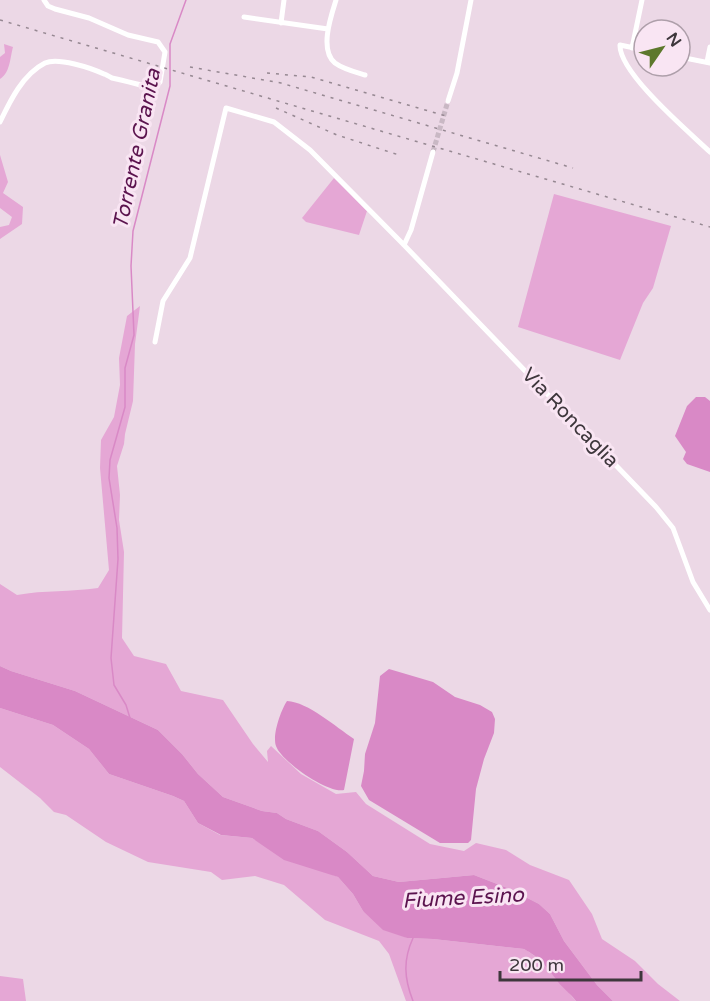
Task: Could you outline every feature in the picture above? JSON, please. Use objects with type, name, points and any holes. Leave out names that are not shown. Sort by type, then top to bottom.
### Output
[{"type":"street","points":[[0,122],[10,103],[32,74],[45,63],[52,61],[104,73],[112,78],[153,88],[162,78],[164,48],[154,40],[128,34],[89,18],[55,9],[48,6],[44,0]]},
{"type":"street","points":[[281,22],[284,0]]},
{"type":"street","points":[[336,0],[328,29],[328,53],[333,61],[342,67],[365,75]]},
{"type":"street","points":[[448,101],[457,73],[471,0]]},
{"type":"street","points":[[638,18],[642,0]]},
{"type":"street","points":[[244,17],[328,29]]},
{"type":"street","points":[[632,48],[620,45],[620,50],[632,72]]},
{"type":"street","points":[[692,59],[709,62],[710,47]]},
{"type":"street","points":[[636,78],[657,102],[710,152]]},
{"type":"street","name":"Via Roncaglia","points":[[155,342],[163,301],[190,258],[226,108],[269,120],[289,132],[319,159],[666,519],[675,533],[693,582],[710,610]]},
{"type":"street","points":[[404,245],[411,230],[433,152]]},
{"type":"shaded area","points":[[4,44],[13,47],[8,69],[0,79],[0,57],[5,53]]},
{"type":"shaded area","points":[[0,155],[8,182],[3,193],[23,207],[22,224],[0,239],[0,227],[9,225],[12,217],[0,208]]},
{"type":"shaded area","points":[[334,178],[367,211],[359,235],[306,222],[302,218]]},
{"type":"shaded area","points":[[554,194],[671,226],[653,288],[643,303],[620,360],[518,327]]},
{"type":"shaded area","points":[[140,306],[135,344],[133,401],[117,466],[120,495],[119,520],[124,552],[122,638],[134,656],[166,664],[181,691],[223,700],[268,762],[267,751],[271,746],[301,774],[336,794],[356,792],[366,804],[430,844],[464,851],[476,843],[506,850],[530,865],[569,880],[592,914],[602,939],[635,961],[658,984],[680,1001],[613,1001],[597,985],[564,941],[550,914],[539,904],[510,889],[474,875],[399,882],[373,876],[347,852],[318,831],[286,819],[277,813],[262,811],[223,797],[198,774],[158,730],[75,691],[0,666],[0,584],[17,595],[98,588],[109,570],[100,468],[101,440],[114,417],[120,385],[119,358],[127,316]]},
{"type":"shaded area","points":[[0,708],[53,725],[89,749],[109,774],[184,801],[198,823],[220,835],[252,838],[267,847],[338,877],[353,894],[363,911],[407,938],[524,949],[546,966],[576,1001],[406,1001],[389,954],[379,941],[325,920],[284,885],[255,876],[222,880],[211,872],[148,862],[106,842],[66,815],[54,812],[0,767]]},
{"type":"shaded area","points":[[0,976],[23,979],[26,1001],[0,1001]]},
{"type":"water","points":[[696,397],[705,397],[710,401],[710,472],[687,464],[683,459],[686,452],[675,436],[687,406]]},
{"type":"water","name":"Fiume Esino","points":[[0,666],[75,691],[158,730],[198,774],[223,797],[262,811],[277,813],[286,819],[318,831],[347,852],[373,876],[399,882],[474,875],[510,889],[539,904],[550,914],[564,941],[597,985],[613,1001],[576,1001],[542,962],[524,949],[407,938],[383,930],[363,911],[353,894],[338,877],[284,860],[252,838],[221,835],[198,823],[184,801],[109,774],[89,749],[53,725],[0,708]]},
{"type":"water","points":[[389,669],[433,682],[455,697],[480,705],[492,712],[495,719],[494,733],[476,789],[471,840],[468,843],[440,843],[369,800],[361,786],[365,754],[375,723],[380,676]]},
{"type":"water","points":[[287,701],[313,710],[354,739],[344,790],[327,787],[295,768],[276,746],[276,729]]},
{"type":"waterway","name":"Torrente Granita","points":[[130,718],[126,705],[114,685],[111,658],[118,559],[117,528],[109,478],[110,460],[125,407],[125,368],[134,335],[131,266],[133,231],[170,86],[170,44],[186,0]]},
{"type":"waterway","points":[[413,938],[406,962],[408,985],[413,1001]]},
{"type":"tunnel","points":[[433,152],[448,101]]},
{"type":"railway","points":[[0,20],[710,227]]},
{"type":"railway","points":[[190,67],[281,83],[573,168]]},
{"type":"railway","points":[[267,73],[311,77],[446,116]]},
{"type":"railway","points":[[276,108],[337,135],[402,156]]}]
